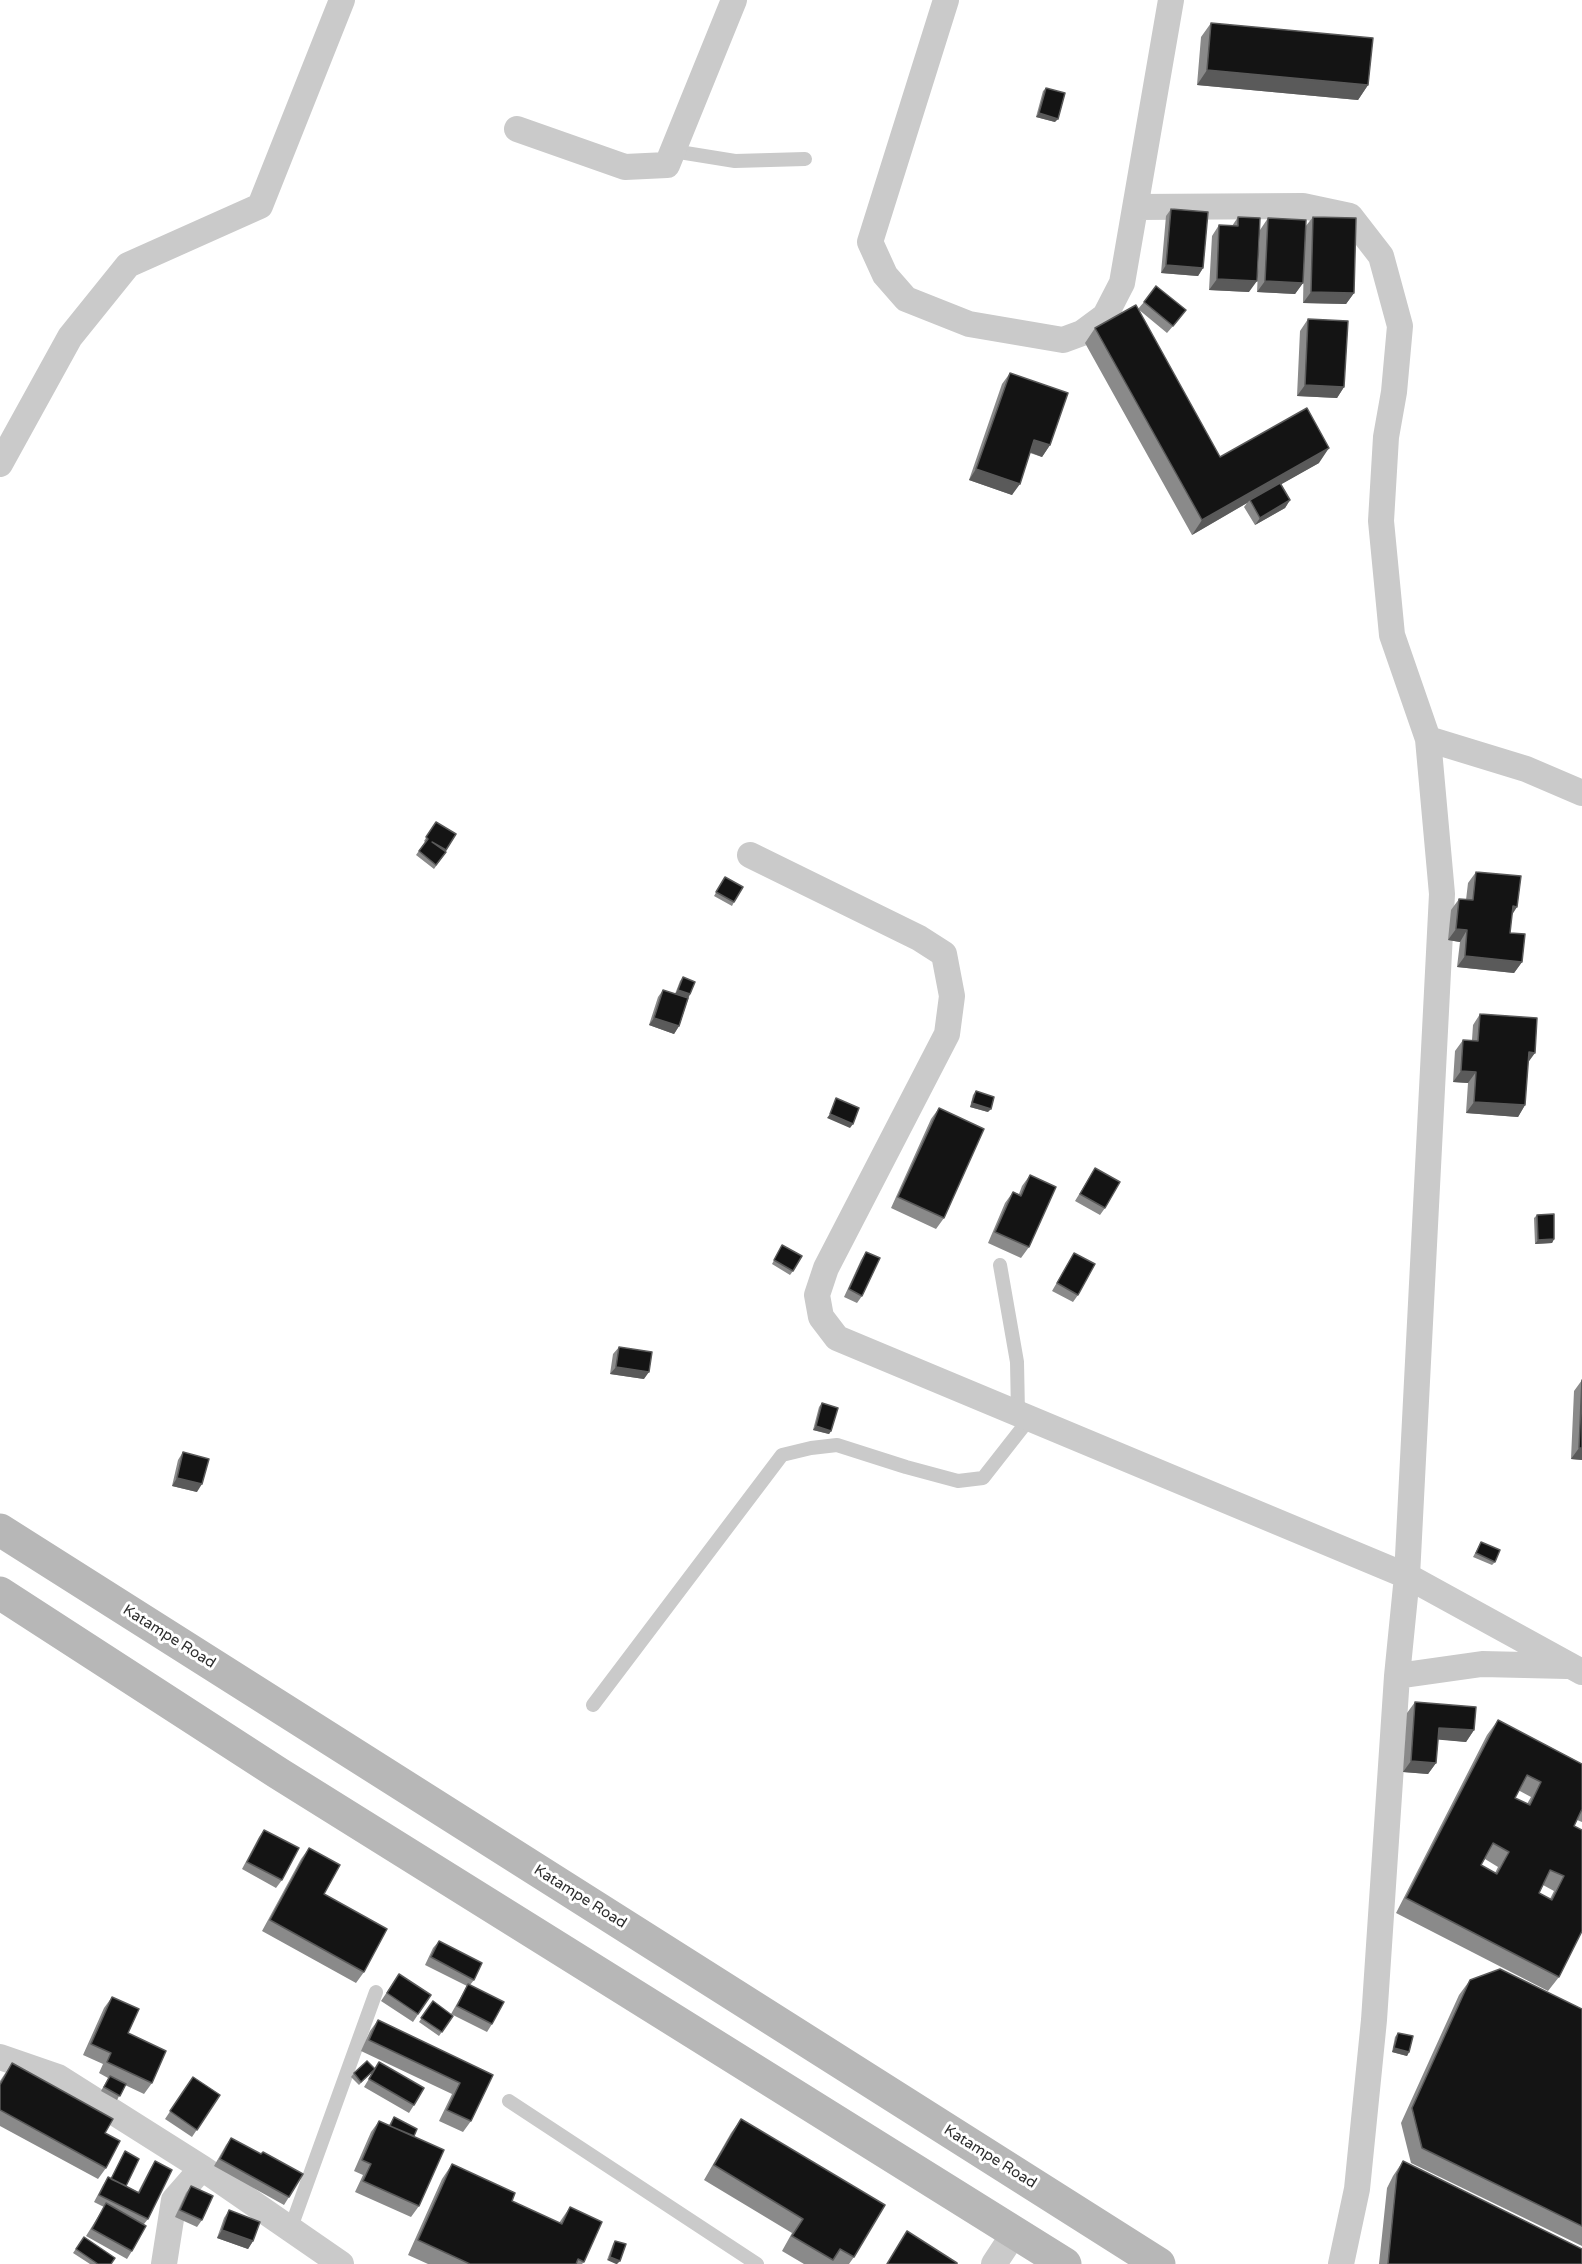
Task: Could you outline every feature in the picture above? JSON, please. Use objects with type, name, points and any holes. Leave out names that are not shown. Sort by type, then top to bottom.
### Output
[{"type":"main road","name":"Katampe Road","points":[[0,1530],[1159,2264]]},
{"type":"main road","points":[[0,1593],[278,1773],[1030,2247],[1065,2264]]},
{"type":"street","points":[[0,464],[70,338],[128,265],[260,206],[342,0]]},
{"type":"street","points":[[517,129],[625,167],[667,165],[734,0]]},
{"type":"street","points":[[946,0],[870,242],[885,275],[906,299],[969,324],[1063,340],[1082,333],[1105,316],[1122,283],[1171,0]]},
{"type":"street","points":[[1136,207],[1303,206],[1350,216],[1381,256],[1400,326],[1394,392],[1386,436],[1381,521],[1392,635],[1428,739],[1442,894],[1407,1576],[1397,1676],[1374,2020],[1357,2189],[1341,2264]]},
{"type":"street","points":[[1428,739],[1526,769],[1582,793]]},
{"type":"street","points":[[750,855],[919,938],[944,954],[952,996],[947,1034],[826,1268],[817,1295],[821,1317],[837,1338],[1407,1576],[1577,1669]]},
{"type":"street","points":[[1397,1676],[1482,1664],[1577,1669]]},
{"type":"street","points":[[0,2057],[58,2077],[202,2168],[341,2264]]},
{"type":"street","points":[[164,2264],[174,2200],[202,2168]]},
{"type":"street","points":[[994,2264],[1030,2247]]},
{"type":"lane","points":[[673,151],[735,161],[805,159]]},
{"type":"lane","points":[[593,1705],[782,1455],[837,1445],[958,1481],[983,1478],[1024,1416],[1000,1265]]},
{"type":"lane","points":[[290,2230],[376,1992]]},
{"type":"lane","points":[[509,2101],[757,2264]]},
{"type":"building","points":[[1211,23],[1373,38],[1368,85],[1207,70]]},
{"type":"building","points":[[1046,88],[1065,93],[1058,119],[1039,113]]},
{"type":"building","points":[[1171,209],[1208,212],[1203,268],[1166,265]]},
{"type":"building","points":[[1238,217],[1260,218],[1257,281],[1217,279],[1219,225],[1238,226]]},
{"type":"building","points":[[1313,217],[1356,218],[1354,293],[1311,292]]},
{"type":"building","points":[[1268,218],[1306,220],[1303,283],[1265,281]]},
{"type":"building","points":[[1156,286],[1186,310],[1173,326],[1144,302]]},
{"type":"building","points":[[1136,305],[1220,457],[1307,408],[1329,448],[1202,520],[1095,328]]},
{"type":"building","points":[[1308,319],[1348,321],[1344,387],[1305,385]]},
{"type":"building","points":[[1010,373],[1068,393],[1050,445],[1034,440],[1020,484],[976,469]]},
{"type":"building","points":[[1280,483],[1290,500],[1260,518],[1250,500]]},
{"type":"building","points":[[436,822],[456,834],[446,850],[432,842],[446,852],[436,865],[419,851]]},
{"type":"building","points":[[1476,872],[1521,876],[1517,907],[1513,906],[1510,933],[1525,934],[1522,962],[1465,956],[1467,930],[1456,929],[1459,899],[1473,900]]},
{"type":"building","points":[[725,877],[743,887],[734,902],[716,892]]},
{"type":"building","points":[[683,977],[695,982],[690,994],[678,990]]},
{"type":"building","points":[[663,990],[688,998],[679,1026],[654,1018]]},
{"type":"building","points":[[1480,1014],[1537,1018],[1535,1053],[1529,1052],[1525,1105],[1474,1102],[1476,1072],[1461,1071],[1463,1040],[1478,1041]]},
{"type":"building","points":[[976,1091],[994,1097],[991,1109],[972,1103]]},
{"type":"building","points":[[836,1098],[859,1108],[853,1124],[830,1114]]},
{"type":"building","points":[[939,1108],[984,1129],[944,1218],[898,1197]]},
{"type":"building","points":[[1095,1168],[1120,1182],[1105,1208],[1080,1194]]},
{"type":"building","points":[[1030,1175],[1056,1187],[1029,1247],[995,1232],[1013,1192],[1021,1196]]},
{"type":"building","points":[[1554,1214],[1554,1239],[1538,1240],[1537,1215]]},
{"type":"building","points":[[782,1245],[802,1256],[793,1271],[774,1260]]},
{"type":"building","points":[[866,1252],[880,1258],[862,1296],[849,1289]]},
{"type":"building","points":[[1074,1253],[1095,1264],[1078,1295],[1057,1283]]},
{"type":"building","points":[[619,1347],[652,1352],[649,1372],[616,1367]]},
{"type":"building","points":[[1582,1380],[1582,1448],[1579,1448]]},
{"type":"building","points":[[822,1403],[838,1408],[831,1431],[816,1426]]},
{"type":"building","points":[[183,1452],[209,1459],[202,1484],[177,1478]]},
{"type":"building","points":[[1481,1542],[1500,1550],[1495,1562],[1476,1553]]},
{"type":"building","points":[[1415,1702],[1476,1707],[1474,1730],[1439,1728],[1436,1763],[1411,1761]]},
{"type":"building","points":[[1498,1720],[1582,1764],[1582,1809],[1574,1826],[1582,1830],[1582,1931],[1559,1977],[1406,1898]],"holes":[[[1527,1775],[1541,1782],[1530,1805],[1515,1798]],[[1493,1843],[1509,1852],[1497,1874],[1481,1865]],[[1550,1870],[1564,1876],[1552,1900],[1539,1893]]]},
{"type":"building","points":[[264,1830],[299,1848],[282,1880],[247,1862]]},
{"type":"building","points":[[309,1848],[340,1865],[324,1894],[387,1929],[364,1972],[270,1920]]},
{"type":"building","points":[[439,1941],[482,1963],[474,1980],[431,1957]]},
{"type":"building","points":[[1500,1969],[1582,2009],[1582,2226],[1422,2148],[1412,2108],[1470,1980]]},
{"type":"building","points":[[399,1974],[431,1995],[418,2014],[387,1993]]},
{"type":"building","points":[[468,1984],[504,2002],[492,2024],[457,2006]]},
{"type":"building","points":[[112,1997],[139,2009],[128,2033],[166,2051],[152,2083],[107,2062],[111,2053],[91,2044]]},
{"type":"building","points":[[433,2001],[453,2016],[442,2032],[421,2018]]},
{"type":"building","points":[[378,2020],[493,2075],[471,2121],[447,2110],[460,2083],[369,2040]]},
{"type":"building","points":[[1398,2033],[1413,2036],[1409,2052],[1394,2048]]},
{"type":"building","points":[[367,2061],[375,2069],[361,2082],[354,2073]]},
{"type":"building","points":[[379,2062],[424,2088],[414,2105],[369,2079]]},
{"type":"building","points":[[12,2063],[113,2119],[105,2133],[120,2141],[106,2168],[0,2110],[0,2085]]},
{"type":"building","points":[[110,2076],[126,2084],[120,2096],[104,2087]]},
{"type":"building","points":[[193,2077],[220,2095],[197,2130],[170,2111]]},
{"type":"building","points":[[394,2117],[417,2129],[414,2136],[390,2126]]},
{"type":"building","points":[[741,2119],[885,2205],[854,2257],[840,2249],[833,2260],[792,2236],[803,2219],[714,2165]]},
{"type":"building","points":[[379,2121],[444,2150],[419,2206],[363,2181],[371,2164],[362,2160]]},
{"type":"building","points":[[231,2138],[303,2174],[289,2197],[220,2159]]},
{"type":"building","points":[[125,2151],[139,2159],[126,2186],[111,2179]]},
{"type":"building","points":[[155,2161],[172,2170],[148,2219],[99,2195],[108,2177],[139,2193]]},
{"type":"building","points":[[1403,2161],[1582,2249],[1582,2264],[1388,2264],[1397,2174]]},
{"type":"building","points":[[452,2164],[515,2193],[512,2201],[562,2224],[570,2207],[602,2222],[584,2262],[578,2259],[576,2264],[470,2264],[418,2240]]},
{"type":"building","points":[[191,2186],[213,2196],[202,2220],[180,2210]]},
{"type":"building","points":[[106,2203],[146,2226],[132,2251],[92,2229]]},
{"type":"building","points":[[229,2210],[260,2222],[253,2241],[222,2230]]},
{"type":"building","points":[[907,2231],[957,2263],[957,2264],[887,2264]]},
{"type":"building","points":[[84,2237],[115,2258],[111,2264],[98,2264],[76,2249]]},
{"type":"building","points":[[615,2241],[626,2244],[620,2261],[610,2257]]}]
